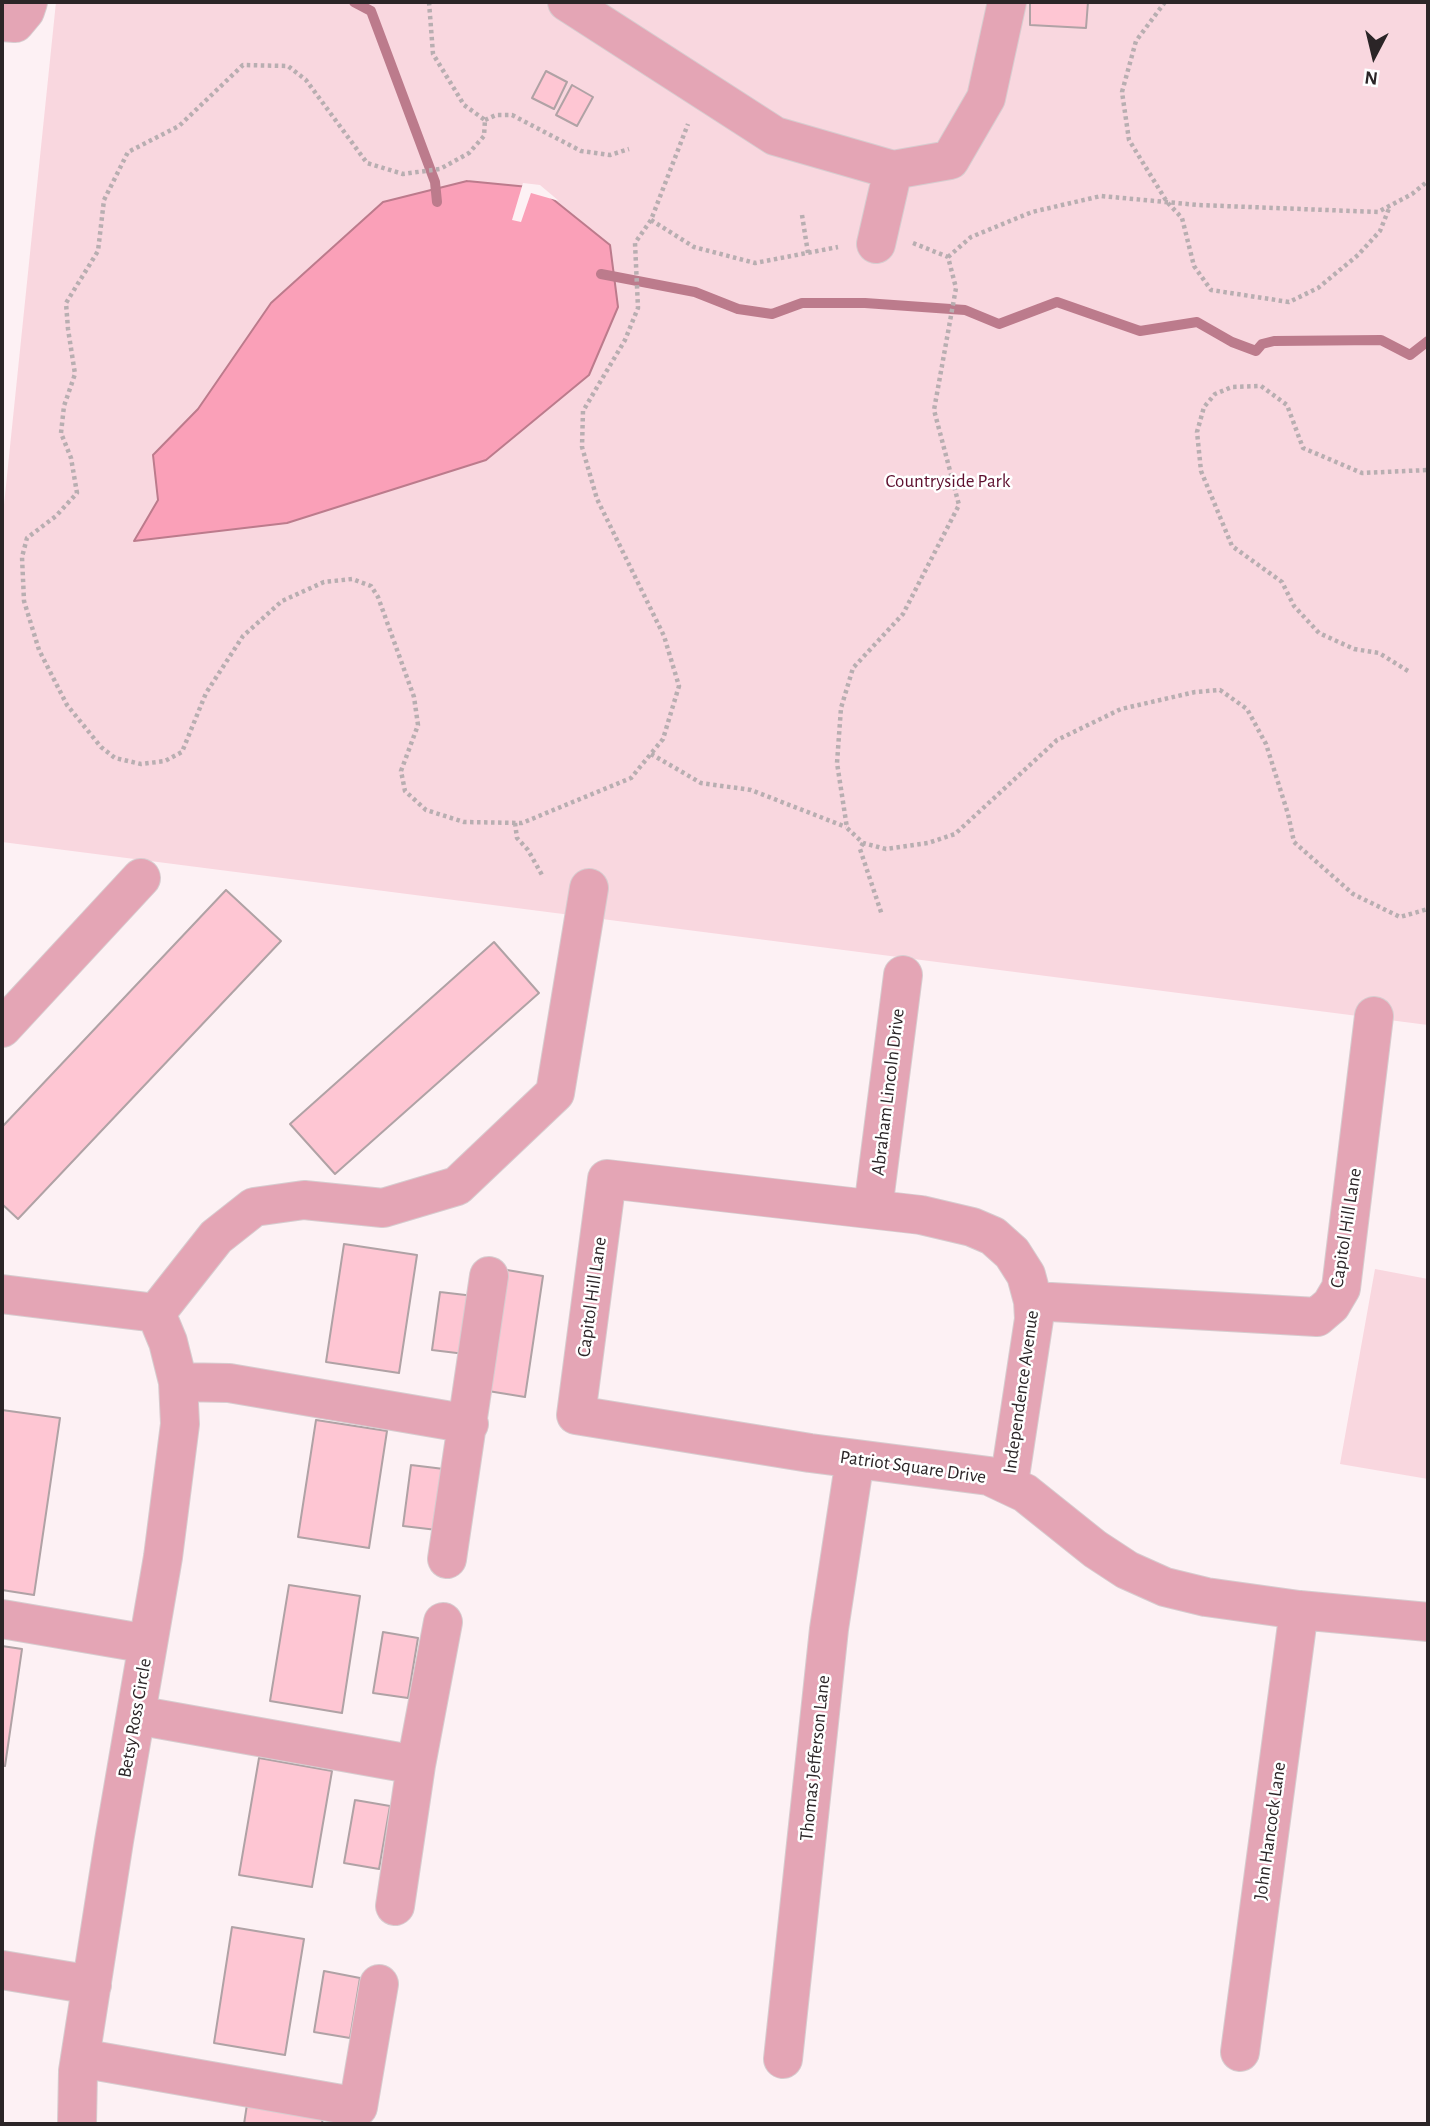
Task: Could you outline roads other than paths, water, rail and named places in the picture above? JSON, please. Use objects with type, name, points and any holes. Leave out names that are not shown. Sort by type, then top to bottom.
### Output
[{"type":"street","points":[[2,22],[15,23],[25,11],[28,2]]},
{"type":"street","points":[[567,2],[775,136],[893,170],[950,160],[986,98],[1007,2]]},
{"type":"street","points":[[876,244],[893,170]]},
{"type":"street","points":[[2,1028],[141,878]]},
{"type":"street","points":[[2,1294],[156,1313],[216,1237],[254,1207],[304,1200],[383,1208],[457,1186],[555,1093],[589,888]]},
{"type":"street","name":"Abraham Lincoln Drive","points":[[873,1209],[903,975]]},
{"type":"street","name":"Capitol Hill Lane","points":[[1033,1301],[1317,1317],[1331,1305],[1340,1288],[1374,1016]]},
{"type":"street","name":"Capitol Hill Lane","points":[[576,1415],[607,1179],[873,1209]]},
{"type":"street","points":[[873,1209],[921,1215],[972,1227],[993,1237],[1012,1253],[1027,1275],[1033,1301]]},
{"type":"street","points":[[447,1559],[489,1276]]},
{"type":"street","name":"Independence Avenue","points":[[1009,1483],[1034,1319],[1033,1301]]},
{"type":"street","name":"Betsy Ross Circle","points":[[77,2124],[80,2058],[163,1557],[180,1424],[178,1382],[168,1342],[156,1313]]},
{"type":"street","points":[[178,1382],[229,1382],[468,1424]]},
{"type":"street","name":"Patriot Square Drive","points":[[576,1415],[855,1459],[989,1476],[1009,1483],[1025,1493],[1095,1549],[1127,1570],[1166,1587],[1206,1597],[1299,1610],[1428,1622]]},
{"type":"street","name":"Thomas Jefferson Lane","points":[[783,2059],[829,1629],[855,1459]]},
{"type":"street","name":"John Hancock Lane","points":[[1240,2052],[1299,1610]]},
{"type":"street","points":[[2,1619],[148,1644]]},
{"type":"street","points":[[395,1906],[416,1765],[443,1622]]},
{"type":"street","points":[[136,1715],[416,1765]]},
{"type":"street","points":[[2,1970],[92,1985]]},
{"type":"street","points":[[80,2058],[358,2107],[379,1984]]},
{"type":"waterway","points":[[354,2],[371,11],[435,182],[437,202]]},
{"type":"waterway","points":[[601,274],[695,292],[738,309],[772,314],[802,303],[865,303],[965,310],[999,324],[1057,302],[1140,331],[1197,322],[1232,342],[1256,351],[1262,344],[1274,341],[1381,340],[1410,355],[1428,341]]},
{"type":"park label","name":"Countryside Park","points":[[948,481]]}]
